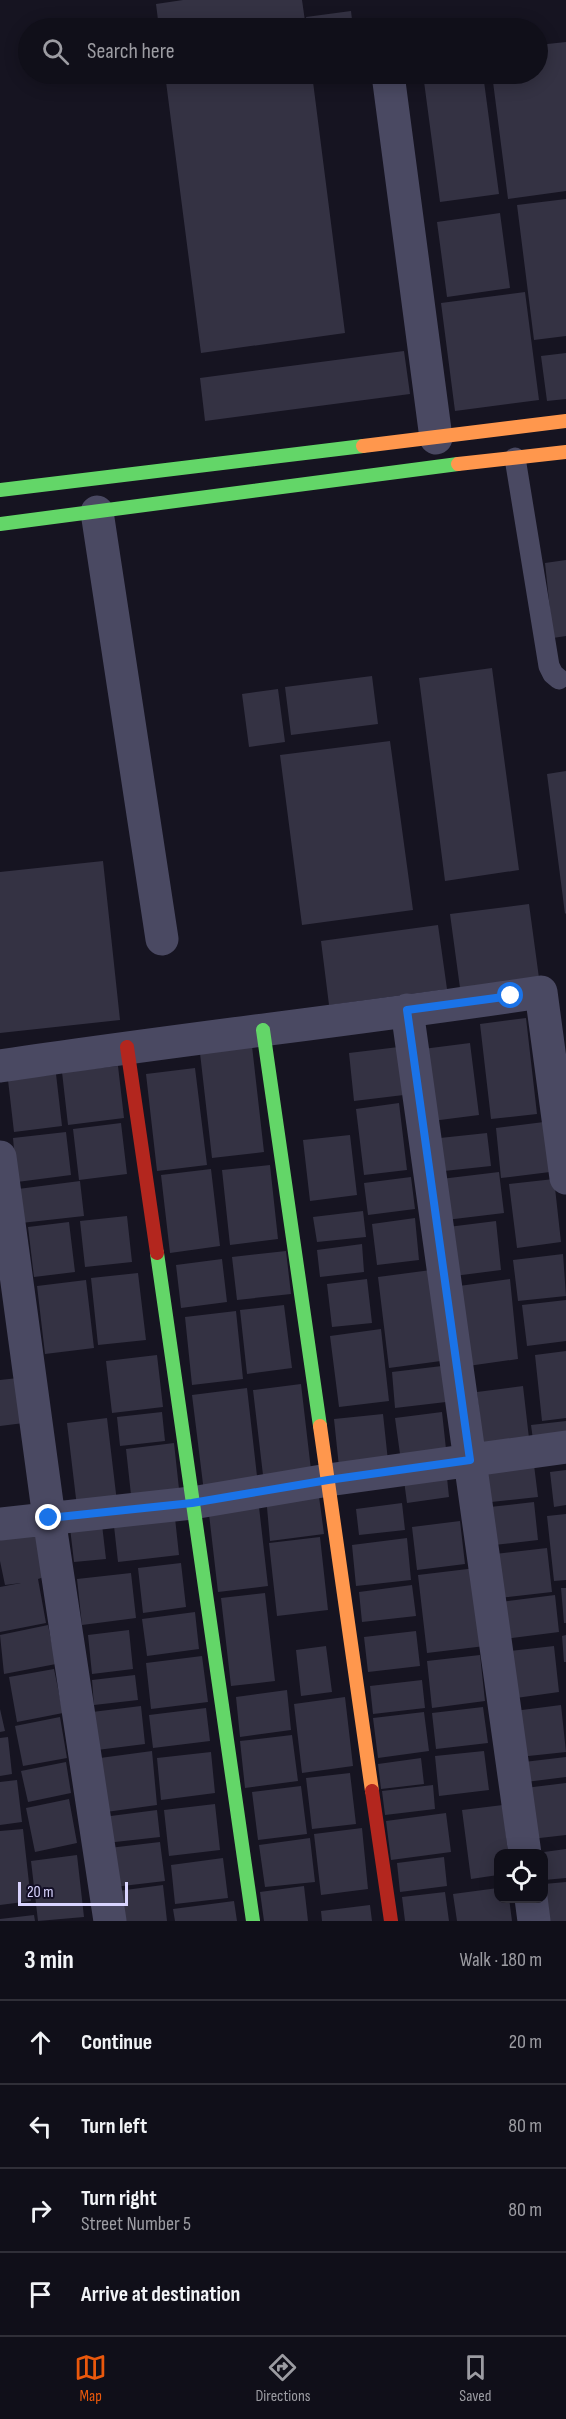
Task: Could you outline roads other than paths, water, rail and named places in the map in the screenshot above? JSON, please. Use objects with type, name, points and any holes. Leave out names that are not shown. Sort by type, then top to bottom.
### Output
[{"type":"street","points":[[389,84],[436,438]]},
{"type":"street","points":[[0,490],[566,421]]},
{"type":"street","points":[[0,524],[566,452]]},
{"type":"street","points":[[97,512],[162,939]]},
{"type":"street","points":[[0,1066],[541,992],[566,1178]]},
{"type":"street","points":[[407,1010],[524,1849]]},
{"type":"street","points":[[264,1030],[391,1921]]},
{"type":"street","points":[[127,1047],[253,1921]]},
{"type":"street","points":[[0,1157],[49,1518],[110,1921]]},
{"type":"street","points":[[0,1524],[192,1503],[328,1480],[566,1447]]},
{"type":"street","points":[[532,1903],[534,1921]]},
{"type":"lane","points":[[515,458],[549,666],[559,679]]}]
